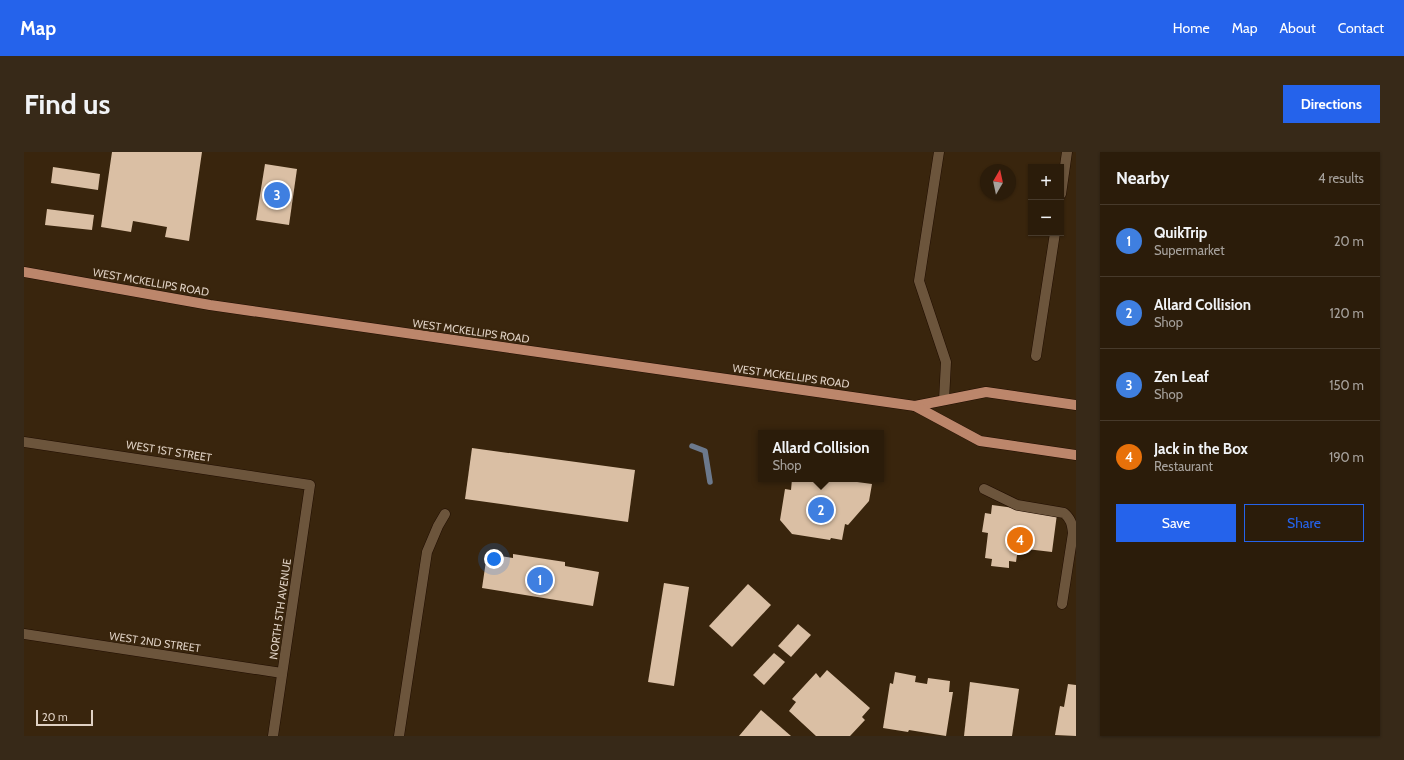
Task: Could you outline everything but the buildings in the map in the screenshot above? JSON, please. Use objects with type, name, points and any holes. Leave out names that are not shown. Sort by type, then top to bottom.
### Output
[{"type":"main road","name":"WEST MCKELLIPS ROAD","points":[[24,272],[210,305],[915,406],[986,392],[1076,405]]},
{"type":"main road","name":"WEST MCKELLIPS ROAD","points":[[915,406],[980,441],[1076,455]]},
{"type":"lane","points":[[939,152],[919,281],[946,362],[944,400]]},
{"type":"lane","points":[[1064,173],[1067,152]]},
{"type":"lane","points":[[1036,356],[1055,236]]},
{"type":"lane","name":"WEST 1ST STREET","points":[[24,442],[310,485]]},
{"type":"lane","name":"NORTH 5TH AVENUE","points":[[273,736],[310,485]]},
{"type":"lane","points":[[984,489],[1017,505],[1064,513],[1068,517],[1072,523],[1073,532],[1062,604]]},
{"type":"lane","points":[[400,736],[427,552],[445,514]]},
{"type":"lane","name":"WEST 2ND STREET","points":[[24,634],[282,673]]},
{"type":"waterway","points":[[692,446],[705,451],[710,482]]},
{"type":"place","name":"Zen Leaf","points":[[277,195]]},
{"type":"place","name":"Allard Collision","points":[[821,510]]},
{"type":"place","name":"Jack in the Box","points":[[1020,540]]},
{"type":"place","name":"QuikTrip","points":[[540,580]]}]
